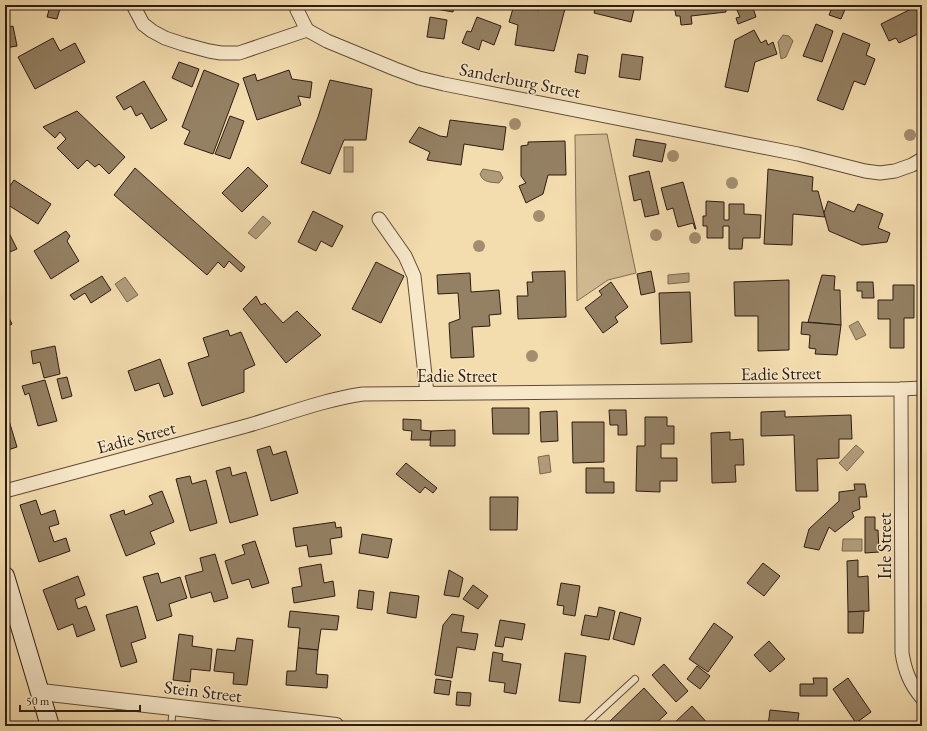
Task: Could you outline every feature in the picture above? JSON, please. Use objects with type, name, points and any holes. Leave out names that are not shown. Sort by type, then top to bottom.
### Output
[{"type":"main road","points":[[5,576],[50,726]]},
{"type":"street","points":[[133,5],[143,24],[164,38],[221,53],[239,53],[307,30],[297,10],[297,5]]},
{"type":"street","name":"Sanderburg Street","points":[[307,30],[327,41],[419,78],[444,84],[798,154],[865,172],[880,173],[895,171],[912,165],[922,159]]},
{"type":"street","points":[[379,219],[405,256],[412,270],[427,393]]},
{"type":"street","name":"Eadie Street","points":[[5,491],[247,425],[334,399],[363,394],[486,394],[922,388]]},
{"type":"street","name":"Irle Street","points":[[902,389],[902,653],[904,668],[909,679],[922,698]]},
{"type":"street","name":"Stein Street","points":[[41,692],[336,726]]},
{"type":"lane","points":[[584,726],[635,679]]},
{"type":"lane","points":[[170,726],[173,707]]},
{"type":"shaded area","points":[[783,35],[789,36],[793,41],[786,57],[781,59],[778,42]]},
{"type":"shaded area","points":[[607,134],[636,273],[608,280],[577,301],[575,135]]},
{"type":"shaded area","points":[[344,147],[353,147],[353,172],[344,172]]},
{"type":"shaded area","points":[[483,169],[500,172],[503,178],[499,183],[485,181],[480,174]]},
{"type":"shaded area","points":[[263,216],[271,223],[256,239],[248,233]]},
{"type":"shaded area","points":[[689,273],[689,282],[668,284],[668,275]]},
{"type":"shaded area","points":[[125,277],[138,295],[127,302],[115,284]]},
{"type":"shaded area","points":[[858,321],[866,335],[856,340],[849,326]]},
{"type":"shaded area","points":[[856,445],[864,452],[847,471],[839,463]]},
{"type":"shaded area","points":[[549,455],[551,472],[540,474],[538,457]]},
{"type":"shaded area","points":[[843,539],[862,539],[862,551],[842,551]]},
{"type":"building","points":[[61,5],[57,19],[47,17],[49,10],[33,6]]},
{"type":"building","points":[[436,5],[454,5],[453,12],[436,9]]},
{"type":"building","points":[[514,5],[539,10],[540,5],[566,5],[554,51],[515,45],[518,25],[509,22]]},
{"type":"building","points":[[596,5],[635,5],[631,22],[594,13]]},
{"type":"building","points":[[674,5],[726,5],[726,12],[691,16],[692,24],[681,25],[680,16],[676,16]]},
{"type":"building","points":[[752,5],[756,17],[738,24],[736,18],[740,17],[737,10]]},
{"type":"building","points":[[833,5],[841,5],[846,7],[841,19],[829,15]]},
{"type":"building","points":[[919,5],[922,5],[922,32],[899,43],[896,38],[889,41],[881,24]]},
{"type":"building","points":[[430,17],[447,20],[444,39],[427,37]]},
{"type":"building","points":[[477,17],[501,26],[494,45],[482,40],[479,50],[462,43],[467,31],[471,32]]},
{"type":"building","points":[[816,24],[833,31],[822,62],[803,56]]},
{"type":"building","points":[[13,26],[17,46],[5,48],[5,28]]},
{"type":"building","points":[[754,30],[761,43],[766,40],[768,45],[773,42],[777,54],[755,62],[748,92],[725,87],[735,40]]},
{"type":"building","points":[[843,33],[870,44],[866,55],[875,59],[865,85],[854,81],[843,110],[817,100]]},
{"type":"building","points":[[53,38],[60,51],[75,43],[85,62],[35,89],[18,57]]},
{"type":"building","points":[[578,54],[588,56],[585,74],[575,72]]},
{"type":"building","points":[[622,54],[643,57],[640,80],[619,77]]},
{"type":"building","points":[[179,62],[199,69],[192,87],[172,78]]},
{"type":"building","points":[[204,70],[239,84],[213,154],[184,144],[190,131],[182,127]]},
{"type":"building","points":[[289,70],[292,79],[312,82],[310,98],[298,96],[301,105],[257,120],[243,78],[255,74],[257,81]]},
{"type":"building","points":[[330,80],[372,89],[366,140],[344,140],[330,174],[301,163]]},
{"type":"building","points":[[144,81],[167,120],[151,129],[142,113],[136,116],[131,106],[124,110],[116,97]]},
{"type":"building","points":[[77,111],[125,157],[109,174],[99,164],[95,167],[87,160],[78,169],[57,148],[66,139],[60,132],[55,138],[43,127]]},
{"type":"building","points":[[230,116],[244,121],[230,159],[215,154]]},
{"type":"building","points":[[450,120],[506,127],[503,150],[464,144],[461,165],[427,160],[430,152],[409,142],[419,127],[440,136],[447,137]]},
{"type":"building","points":[[636,139],[666,144],[662,162],[633,156]]},
{"type":"building","points":[[565,141],[566,175],[548,175],[543,194],[526,203],[519,186],[526,183],[521,176],[521,146],[528,145],[528,142]]},
{"type":"building","points":[[248,167],[268,186],[242,212],[222,193]]},
{"type":"building","points":[[135,168],[245,267],[241,272],[229,261],[224,268],[218,262],[207,275],[114,195]]},
{"type":"building","points":[[768,169],[813,177],[812,191],[818,191],[825,217],[793,214],[792,245],[764,244]]},
{"type":"building","points":[[649,171],[659,214],[645,217],[641,199],[634,201],[629,176]]},
{"type":"building","points":[[14,180],[51,204],[38,224],[5,203],[5,184],[10,186]]},
{"type":"building","points":[[683,182],[696,229],[693,223],[678,227],[673,208],[667,210],[661,188]]},
{"type":"building","points":[[706,201],[724,202],[724,220],[729,220],[729,204],[744,204],[744,214],[761,215],[760,238],[743,238],[742,249],[729,249],[729,226],[723,226],[723,238],[707,238],[707,226],[703,226],[703,216],[706,216]]},
{"type":"building","points":[[828,201],[854,212],[858,204],[883,214],[878,228],[890,233],[887,242],[862,245],[829,231],[824,213]]},
{"type":"building","points":[[313,211],[343,226],[332,247],[321,241],[316,251],[298,242]]},
{"type":"building","points":[[5,225],[17,249],[5,254]]},
{"type":"building","points":[[66,231],[70,236],[67,241],[79,261],[51,279],[34,251]]},
{"type":"building","points":[[376,262],[404,276],[381,323],[352,309]]},
{"type":"building","points":[[565,271],[566,317],[518,319],[517,296],[528,296],[527,282],[533,282],[532,272]]},
{"type":"building","points":[[651,271],[655,292],[641,295],[637,274]]},
{"type":"building","points":[[470,273],[471,292],[499,290],[501,314],[489,315],[490,326],[472,327],[474,357],[451,358],[449,323],[460,319],[458,293],[438,294],[437,275]]},
{"type":"building","points":[[822,275],[835,276],[834,290],[840,290],[841,325],[808,322]]},
{"type":"building","points":[[102,276],[111,290],[91,303],[85,293],[74,300],[70,295]]},
{"type":"building","points":[[789,280],[789,350],[758,351],[758,316],[735,316],[734,282]]},
{"type":"building","points":[[611,282],[628,307],[615,317],[618,322],[603,333],[585,308],[602,295],[599,291]]},
{"type":"building","points":[[857,282],[873,282],[874,298],[862,298],[862,291],[857,291]]},
{"type":"building","points":[[893,285],[914,285],[914,318],[904,318],[904,348],[890,348],[890,319],[878,319],[878,300],[893,300]]},
{"type":"building","points":[[690,292],[692,342],[661,344],[659,293]]},
{"type":"building","points":[[256,296],[261,305],[265,303],[283,323],[297,311],[321,335],[286,363],[243,309]]},
{"type":"building","points":[[8,316],[12,324],[5,328],[5,318]]},
{"type":"building","points":[[802,322],[841,325],[837,355],[815,354],[816,349],[809,348],[810,335],[801,334]]},
{"type":"building","points":[[228,330],[230,336],[241,332],[255,365],[244,370],[244,392],[202,406],[188,363],[209,356],[203,338]]},
{"type":"building","points":[[55,346],[60,374],[44,378],[40,362],[33,364],[31,351]]},
{"type":"building","points":[[160,359],[173,394],[164,397],[159,383],[135,391],[128,371]]},
{"type":"building","points":[[67,377],[72,396],[62,399],[57,379]]},
{"type":"building","points":[[45,380],[57,421],[38,426],[29,393],[25,395],[22,386]]},
{"type":"building","points":[[492,408],[529,408],[529,434],[493,434]]},
{"type":"building","points":[[609,410],[626,410],[627,435],[618,435],[618,425],[610,425]]},
{"type":"building","points":[[557,411],[558,441],[541,442],[540,412]]},
{"type":"building","points":[[785,411],[785,417],[851,415],[852,439],[839,439],[839,458],[817,459],[818,491],[796,491],[794,435],[761,436],[761,412]]},
{"type":"building","points":[[5,414],[7,414],[17,447],[5,451]]},
{"type":"building","points":[[645,417],[667,417],[667,426],[674,426],[674,444],[661,444],[661,458],[677,458],[677,481],[660,481],[660,492],[636,491],[637,446],[645,446]]},
{"type":"building","points":[[403,419],[421,420],[421,430],[431,431],[430,440],[411,440],[412,431],[403,430]]},
{"type":"building","points":[[572,422],[604,422],[604,462],[573,463]]},
{"type":"building","points":[[455,430],[455,446],[430,446],[431,431]]},
{"type":"building","points":[[730,432],[730,440],[743,439],[744,465],[735,465],[736,482],[712,483],[711,433]]},
{"type":"building","points":[[270,446],[273,455],[286,451],[298,493],[271,501],[257,450]]},
{"type":"building","points":[[406,463],[437,488],[433,493],[425,487],[420,493],[396,474]]},
{"type":"building","points":[[230,467],[232,476],[246,472],[258,515],[230,523],[216,471]]},
{"type":"building","points":[[586,468],[604,468],[604,482],[614,482],[614,493],[586,493]]},
{"type":"building","points":[[190,476],[192,484],[206,480],[217,523],[190,531],[176,479]]},
{"type":"building","points":[[854,484],[865,484],[867,497],[859,497],[860,509],[852,512],[854,517],[835,532],[829,527],[819,550],[804,547],[809,529],[839,501],[839,492],[855,490]]},
{"type":"building","points":[[162,491],[174,522],[150,532],[155,544],[126,556],[110,515],[124,510],[125,515],[153,504],[149,496]]},
{"type":"building","points":[[490,497],[518,497],[517,530],[490,530]]},
{"type":"building","points":[[36,500],[41,515],[55,510],[59,524],[49,527],[54,542],[66,538],[70,551],[39,562],[20,505]]},
{"type":"building","points":[[865,517],[875,517],[875,530],[878,530],[879,552],[865,553]]},
{"type":"building","points":[[335,522],[336,528],[341,527],[342,537],[330,539],[332,554],[309,557],[307,545],[296,547],[293,528]]},
{"type":"building","points":[[362,534],[392,539],[388,558],[359,553]]},
{"type":"building","points":[[255,541],[269,583],[252,588],[249,579],[232,584],[225,561],[245,554],[242,545]]},
{"type":"building","points":[[215,554],[228,598],[214,602],[211,592],[191,598],[185,576],[203,571],[200,558]]},
{"type":"building","points":[[858,560],[858,577],[868,576],[869,611],[848,612],[847,561]]},
{"type":"building","points":[[763,563],[780,576],[764,596],[747,583]]},
{"type":"building","points":[[321,564],[324,583],[333,581],[335,596],[294,603],[292,588],[302,586],[299,568]]},
{"type":"building","points":[[449,570],[463,578],[459,597],[444,595]]},
{"type":"building","points":[[158,573],[161,583],[180,577],[187,598],[169,604],[172,616],[157,621],[143,577]]},
{"type":"building","points":[[78,576],[85,595],[75,599],[78,609],[86,606],[95,630],[77,637],[73,624],[58,630],[43,590]]},
{"type":"building","points":[[561,583],[580,586],[575,616],[563,614],[564,606],[557,605]]},
{"type":"building","points":[[473,585],[488,596],[478,609],[463,599]]},
{"type":"building","points":[[359,590],[374,592],[372,610],[357,608]]},
{"type":"building","points":[[390,592],[419,596],[416,618],[387,613]]},
{"type":"building","points":[[137,606],[146,638],[131,643],[137,662],[121,667],[106,615]]},
{"type":"building","points":[[599,607],[615,611],[609,640],[581,635],[585,615],[597,617]]},
{"type":"building","points":[[290,611],[339,616],[337,630],[321,629],[318,650],[298,648],[300,628],[288,627]]},
{"type":"building","points":[[864,611],[863,633],[848,633],[848,612]]},
{"type":"building","points":[[620,612],[641,618],[634,645],[613,639]]},
{"type":"building","points":[[452,614],[464,616],[461,632],[478,634],[475,650],[457,647],[452,678],[435,675],[443,625]]},
{"type":"building","points":[[500,620],[525,624],[522,640],[505,637],[503,647],[495,646]]},
{"type":"building","points":[[714,623],[733,637],[708,672],[689,659]]},
{"type":"building","points":[[179,634],[193,636],[192,646],[212,649],[210,671],[191,669],[190,682],[173,680]]},
{"type":"building","points":[[237,638],[253,640],[247,685],[233,684],[234,673],[214,671],[217,649],[235,651]]},
{"type":"building","points":[[769,641],[785,659],[770,672],[754,655]]},
{"type":"building","points":[[298,648],[318,650],[316,674],[328,675],[327,688],[286,685],[287,671],[296,671]]},
{"type":"building","points":[[493,652],[503,654],[502,661],[521,664],[516,694],[504,692],[505,683],[489,681]]},
{"type":"building","points":[[565,653],[586,656],[580,703],[559,701]]},
{"type":"building","points":[[664,664],[688,691],[676,702],[652,675]]},
{"type":"building","points":[[697,666],[710,676],[700,689],[687,679]]},
{"type":"building","points":[[813,678],[827,678],[827,696],[800,696],[800,684],[814,684]]},
{"type":"building","points":[[848,678],[871,712],[856,723],[833,689]]},
{"type":"building","points":[[436,679],[451,681],[449,695],[434,693]]},
{"type":"building","points":[[644,688],[667,713],[653,726],[609,726],[607,724]]},
{"type":"building","points":[[457,692],[471,693],[470,706],[456,705]]},
{"type":"building","points":[[692,706],[710,726],[671,726]]},
{"type":"building","points":[[770,710],[799,713],[797,726],[768,726]]}]
